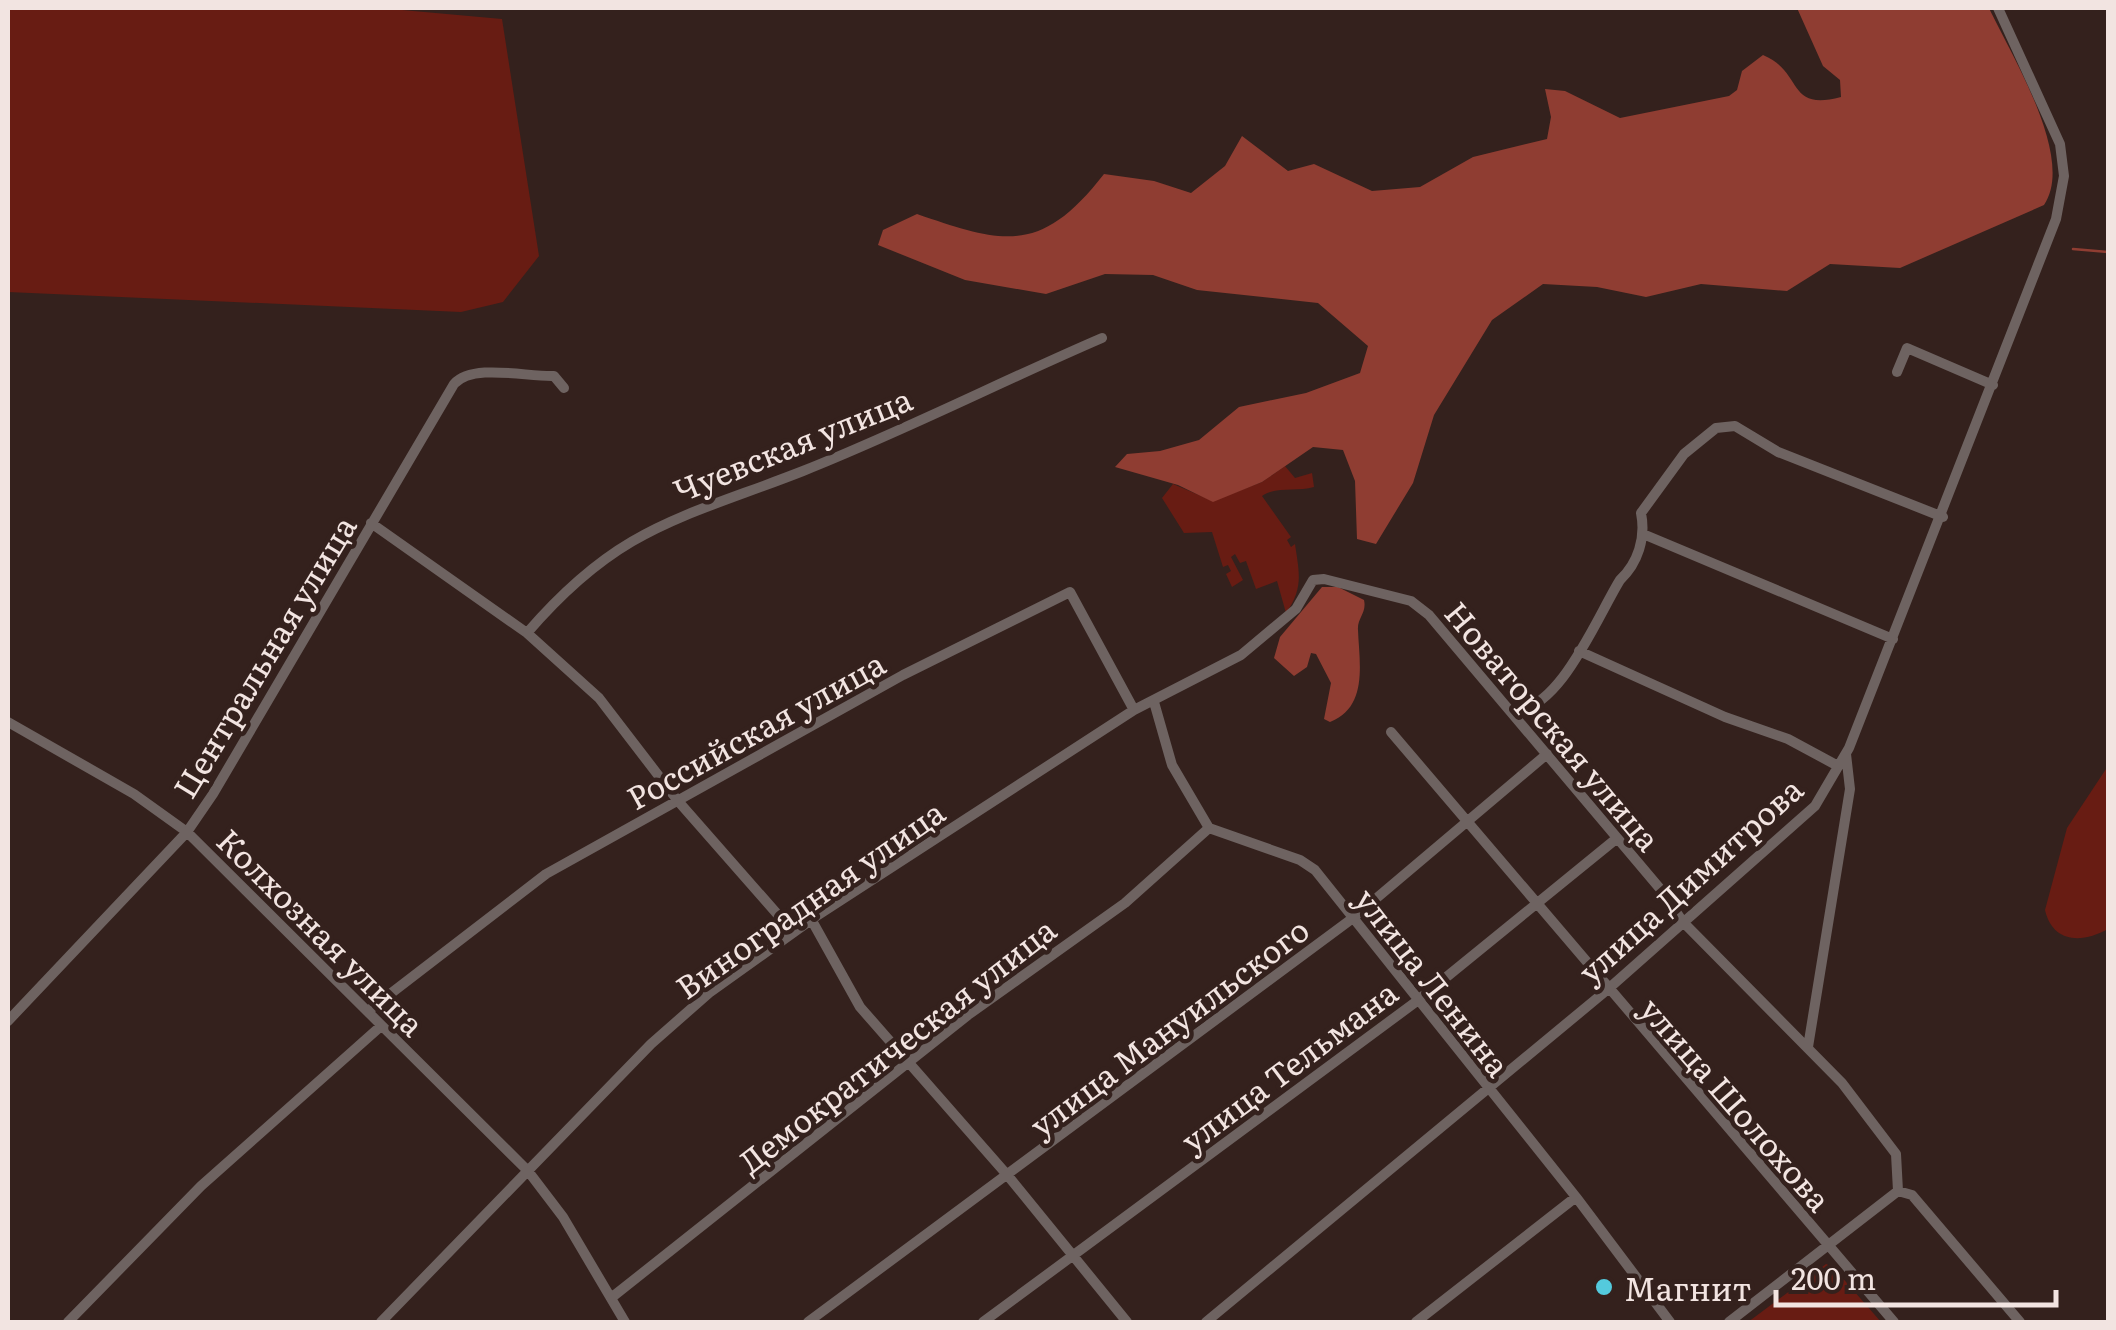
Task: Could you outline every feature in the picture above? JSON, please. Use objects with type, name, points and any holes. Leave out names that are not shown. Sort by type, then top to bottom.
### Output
[{"type":"street","name":"улица Димитрова","points":[[1206,1322],[1486,1086],[1607,990],[1815,806],[1846,753],[1894,639],[2056,220],[2064,176],[2060,144],[1998,8]]},
{"type":"street","name":"Чуевская улица","points":[[527,632],[564,590],[612,551],[650,529],[692,509],[804,470],[1102,338]]},
{"type":"street","points":[[1897,372],[1907,348],[1993,384]]},
{"type":"street","name":"Центральная улица","points":[[8,1021],[187,832],[460,378],[498,372],[528,378],[554,376],[564,388]]},
{"type":"street","points":[[1511,710],[1527,712],[1548,698],[1620,580],[1631,569],[1642,534],[1641,513],[1684,454],[1716,428],[1735,426],[1778,452],[1943,517]]},
{"type":"street","points":[[372,522],[527,632],[598,698],[678,802],[793,932]]},
{"type":"street","points":[[1642,534],[1894,639]]},
{"type":"street","name":"Новаторская улица","points":[[1312,580],[1324,579],[1411,601],[1428,614],[1683,922],[1808,1047],[1891,1146],[1898,1167],[1898,1191]]},
{"type":"street","name":"Виноградная улица","points":[[381,1322],[651,1044],[709,993],[812,919],[1134,710],[1260,642],[1296,609],[1312,580]]},
{"type":"street","name":"Российская улица","points":[[368,1011],[514,895],[903,675],[1070,592],[1134,710]]},
{"type":"street","points":[[1579,651],[1725,717],[1788,739],[1838,766]]},
{"type":"street","points":[[1154,702],[1172,765],[1209,828]]},
{"type":"street","name":"Колхозная улица","points":[[8,722],[134,794],[187,832],[528,1172],[563,1216],[624,1322]]},
{"type":"street","name":"улица Шолохова","points":[[1391,732],[1464,824],[1894,1322]]},
{"type":"street","points":[[1808,1047],[1850,789],[1846,753]]},
{"type":"street","name":"улица Мануильского","points":[[808,1322],[1009,1177],[1353,918],[1547,754]]},
{"type":"street","name":"улица Ленина","points":[[1209,828],[1300,860],[1315,870],[1576,1197],[1670,1322]]},
{"type":"street","name":"Демократическая улица","points":[[611,1298],[905,1064],[1124,903],[1209,828]]},
{"type":"street","name":"улица Тельмана","points":[[982,1322],[1417,1001],[1616,839]]},
{"type":"street","points":[[812,919],[860,1008],[905,1064],[1009,1177],[1127,1322]]},
{"type":"street","points":[[68,1322],[201,1186],[381,1026]]},
{"type":"street","points":[[1729,1322],[1898,1191],[1912,1195],[2020,1322]]},
{"type":"street","points":[[1424,1320],[1576,1197]]},
{"type":"shaded area","points":[[8,8],[380,8],[502,19],[539,256],[503,302],[461,312],[8,292]]},
{"type":"shaded area","points":[[1797,8],[1989,8],[2024,78],[2046,134],[2052,185],[2044,205],[1900,268],[1830,264],[1787,291],[1701,284],[1646,297],[1597,287],[1543,284],[1492,320],[1434,415],[1413,483],[1376,544],[1357,539],[1355,481],[1343,450],[1313,447],[1262,482],[1213,502],[1178,485],[1115,467],[1127,454],[1160,451],[1199,440],[1239,407],[1306,393],[1360,373],[1368,346],[1318,303],[1197,290],[1153,275],[1105,274],[1046,294],[965,280],[878,245],[883,230],[917,214],[998,236],[1020,236],[1040,230],[1060,219],[1104,174],[1154,181],[1191,193],[1225,166],[1242,136],[1288,171],[1314,164],[1372,191],[1420,187],[1473,157],[1547,139],[1551,117],[1545,89],[1565,91],[1620,118],[1729,96],[1737,90],[1742,71],[1763,55],[1785,71],[1803,95],[1824,100],[1841,97],[1840,80],[1823,66]]},
{"type":"shaded area","points":[[1285,466],[1295,478],[1312,473],[1314,487],[1262,496],[1291,537],[1287,540],[1291,547],[1295,544],[1298,588],[1286,613],[1277,581],[1256,589],[1246,561],[1240,563],[1235,554],[1231,557],[1243,580],[1232,587],[1226,574],[1231,571],[1228,565],[1223,567],[1212,532],[1184,533],[1162,498],[1173,484],[1213,501],[1262,482]]},
{"type":"shaded area","points":[[1322,587],[1338,587],[1364,600],[1365,605],[1358,626],[1360,669],[1356,694],[1351,706],[1330,722],[1324,719],[1331,683],[1316,654],[1311,653],[1307,667],[1294,676],[1274,658],[1280,637]]},
{"type":"shaded area","points":[[2108,766],[2108,929],[2089,937],[2070,938],[2055,929],[2045,910],[2067,828]]},
{"type":"shaded area","points":[[1826,1264],[1833,1267],[1881,1322],[1748,1322]]},
{"type":"waterway","points":[[2073,249],[2108,252]]},
{"type":"place","name":"Магнит","points":[[1604,1287]]}]
